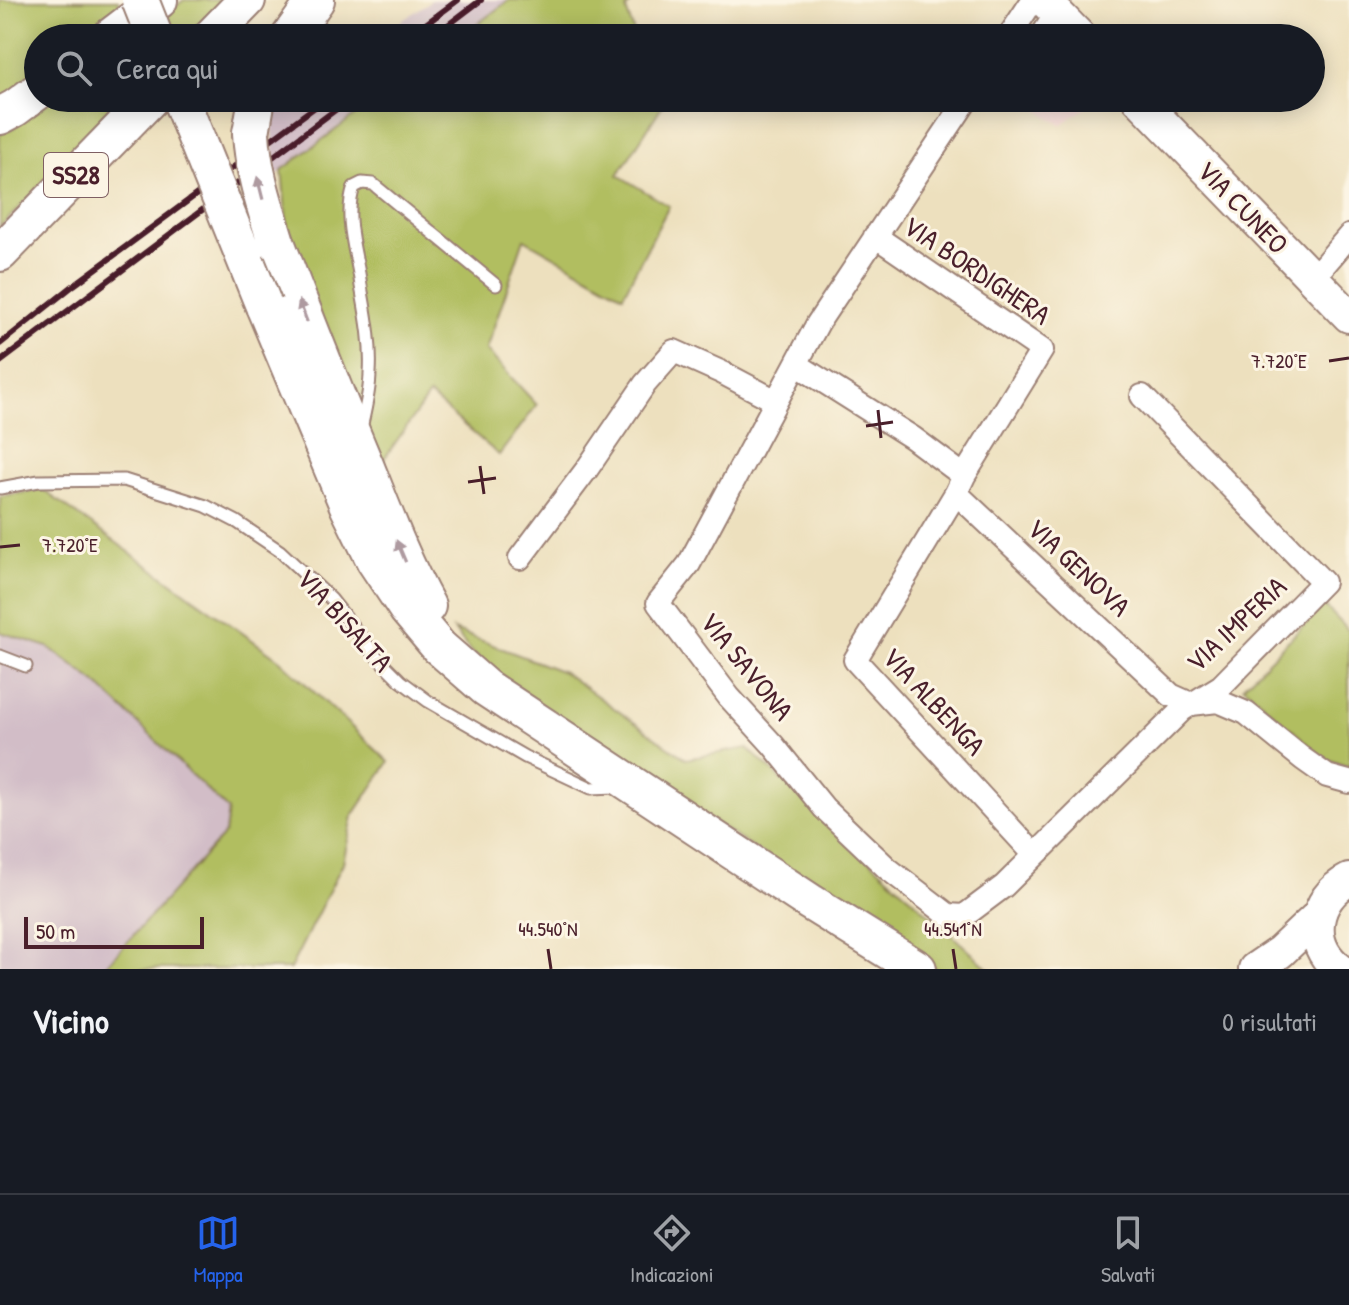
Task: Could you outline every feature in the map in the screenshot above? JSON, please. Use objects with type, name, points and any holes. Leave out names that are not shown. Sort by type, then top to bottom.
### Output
[{"type":"main road","points":[[140,0],[149,24]]},
{"type":"main road","points":[[127,24],[159,0]]},
{"type":"main road","points":[[224,24],[247,0]]},
{"type":"main road","points":[[299,24],[316,0]]},
{"type":"main road","points":[[1043,3],[1066,24]]},
{"type":"main road","points":[[0,116],[24,101]]},
{"type":"main road","name":"SS28","points":[[0,253],[137,112]]},
{"type":"main road","points":[[186,112],[349,508],[375,561],[407,609],[439,647],[486,688],[810,902],[918,969]]},
{"type":"main road","points":[[255,112],[252,152],[276,242],[354,439],[414,582],[433,616],[486,688]]},
{"type":"main road","name":"VIA CUNEO","points":[[1151,112],[1312,279],[1345,307]]},
{"type":"main road","points":[[1335,968],[1320,943],[1317,929],[1319,915],[1324,901],[1334,889],[1348,880]]},
{"type":"main road","points":[[1255,969],[1288,945],[1319,915]]},
{"type":"street","points":[[1022,24],[1043,3]]},
{"type":"street","name":"VIA SAVONA","points":[[959,112],[818,323],[689,564],[658,603],[729,697],[824,808],[899,877],[948,915],[964,916]]},
{"type":"street","name":"VIA BORDIGHERA","points":[[875,236],[1042,350],[960,485]]},
{"type":"street","points":[[1312,279],[1349,236]]},
{"type":"street","points":[[520,558],[587,469],[645,384],[674,351],[776,401]]},
{"type":"street","name":"VIA GENOVA","points":[[796,364],[913,438],[1171,695],[1191,704],[1218,701],[1246,713],[1327,776],[1349,782]]},
{"type":"street","name":"VIA IMPERIA","points":[[964,916],[1004,886],[1182,710],[1221,686],[1323,582],[1142,396]]},
{"type":"street","name":"VIA ALBENGA","points":[[960,485],[855,660],[1035,855]]},
{"type":"lane","points":[[1038,24],[1043,3]]},
{"type":"lane","points":[[354,439],[361,428],[371,374],[363,297],[351,230],[349,202],[354,187],[362,183],[373,184],[496,285]]},
{"type":"lane","name":"VIA BISALTA","points":[[0,488],[39,481],[124,480],[206,506],[237,522],[280,551],[331,599],[385,665],[428,701],[525,757],[591,788],[634,787]]},
{"type":"lane","points":[[0,656],[26,666]]},
{"type":"shaded area","points":[[432,0],[509,0],[477,24],[397,24]]},
{"type":"shaded area","points":[[272,112],[360,112],[275,176]]},
{"type":"shaded area","points":[[1041,112],[1080,112],[1061,125]]},
{"type":"shaded area","points":[[0,632],[48,647],[95,682],[228,810],[225,833],[103,969],[0,969]]},
{"type":"green space","points":[[0,0],[118,0],[122,12],[108,24],[24,24],[24,85],[0,101]]},
{"type":"green space","points":[[184,0],[225,0],[201,24],[152,24]]},
{"type":"green space","points":[[509,0],[634,0],[626,9],[631,24],[477,24]]},
{"type":"green space","points":[[34,112],[115,112],[0,227],[0,134]]},
{"type":"green space","points":[[359,112],[658,112],[618,175],[669,206],[623,295],[524,239],[486,350],[537,405],[499,455],[429,395],[376,470],[287,225],[282,170]]},
{"type":"green space","points":[[43,490],[280,660],[389,762],[353,816],[343,863],[290,969],[103,969],[225,833],[228,810],[95,682],[48,647],[0,632],[0,496]]},
{"type":"green space","points":[[1324,605],[1349,631],[1349,767],[1324,758],[1243,686]]},
{"type":"green space","points":[[454,630],[563,672],[686,759],[747,748],[989,969],[936,969],[915,957],[855,905],[761,853],[566,726],[471,652]]},
{"type":"railway","points":[[426,24],[458,0]]},
{"type":"railway","points":[[449,24],[481,0]]},
{"type":"railway","points":[[0,344],[74,285],[308,112]]},
{"type":"railway","points":[[0,362],[332,112]]}]
